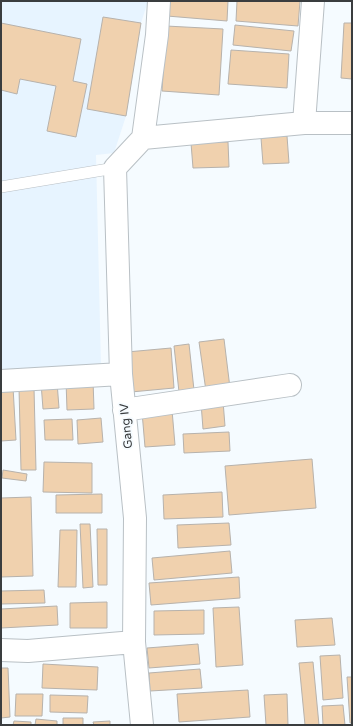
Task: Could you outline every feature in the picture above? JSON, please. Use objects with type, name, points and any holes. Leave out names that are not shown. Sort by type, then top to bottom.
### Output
[{"type":"street","points":[[115,168],[143,138],[157,35],[159,1]]},
{"type":"street","points":[[304,123],[313,1]]},
{"type":"street","points":[[143,138],[304,123],[352,123]]},
{"type":"street","name":"Gang IV","points":[[115,168],[121,374],[135,518],[134,642],[142,725]]},
{"type":"street","points":[[1,381],[121,374]]},
{"type":"street","points":[[124,410],[290,385]]},
{"type":"street","points":[[1,650],[28,651],[134,642]]},
{"type":"lane","points":[[1,187],[115,168]]},
{"type":"shaded area","points":[[1,1],[148,1],[141,23],[126,116],[114,153],[96,155],[101,367],[1,373]]},
{"type":"building","points":[[168,1],[228,1],[227,21],[167,16]]},
{"type":"building","points":[[237,1],[300,1],[298,26],[236,21]]},
{"type":"building","points":[[103,17],[141,23],[126,116],[87,109]]},
{"type":"building","points":[[1,23],[81,39],[73,81],[87,84],[76,137],[47,131],[56,86],[20,79],[17,94],[1,90]]},
{"type":"building","points":[[344,23],[352,23],[352,79],[341,78]]},
{"type":"building","points":[[235,25],[294,31],[291,51],[233,45]]},
{"type":"building","points":[[166,26],[223,29],[219,95],[162,91]]},
{"type":"building","points":[[231,50],[289,54],[287,88],[228,84]]},
{"type":"building","points":[[287,136],[289,163],[263,164],[261,138]]},
{"type":"building","points":[[228,142],[229,167],[193,168],[191,143]]},
{"type":"building","points":[[224,339],[230,388],[206,391],[199,342]]},
{"type":"building","points":[[189,344],[194,390],[179,392],[174,346]]},
{"type":"building","points":[[171,348],[174,388],[131,392],[127,352]]},
{"type":"building","points":[[93,380],[94,409],[67,410],[66,381]]},
{"type":"building","points":[[57,382],[59,408],[43,409],[41,383]]},
{"type":"building","points":[[13,387],[16,440],[1,441],[1,388]]},
{"type":"building","points":[[19,388],[34,388],[36,470],[21,470]]},
{"type":"building","points":[[223,401],[225,426],[203,429],[201,403]]},
{"type":"building","points":[[172,410],[175,445],[145,447],[142,412]]},
{"type":"building","points":[[101,418],[103,442],[78,444],[77,420]]},
{"type":"building","points":[[72,419],[73,440],[45,440],[44,420]]},
{"type":"building","points":[[229,432],[230,451],[184,453],[183,434]]},
{"type":"building","points":[[312,459],[316,508],[229,515],[225,466]]},
{"type":"building","points":[[44,462],[92,463],[92,493],[43,492]]},
{"type":"building","points":[[3,470],[27,474],[26,481],[2,478]]},
{"type":"building","points":[[222,492],[223,517],[164,519],[163,495]]},
{"type":"building","points":[[102,494],[102,513],[56,513],[56,495]]},
{"type":"building","points":[[31,497],[33,576],[1,577],[1,498]]},
{"type":"building","points":[[229,523],[231,545],[178,548],[177,525]]},
{"type":"building","points":[[80,524],[90,524],[93,587],[83,588]]},
{"type":"building","points":[[97,529],[107,529],[107,585],[98,585]]},
{"type":"building","points":[[60,530],[77,530],[76,587],[58,587]]},
{"type":"building","points":[[230,551],[232,573],[154,580],[152,558]]},
{"type":"building","points":[[239,577],[240,598],[151,605],[149,583]]},
{"type":"building","points":[[44,590],[45,603],[1,604],[1,591]]},
{"type":"building","points":[[107,602],[107,628],[70,628],[70,603]]},
{"type":"building","points":[[57,606],[58,625],[1,628],[1,609]]},
{"type":"building","points":[[239,607],[243,665],[216,667],[213,608]]},
{"type":"building","points":[[204,610],[204,634],[154,635],[154,611]]},
{"type":"building","points":[[332,618],[335,645],[297,647],[295,620]]},
{"type":"building","points":[[198,644],[200,664],[149,668],[147,648]]},
{"type":"building","points":[[340,655],[343,698],[323,700],[320,656]]},
{"type":"building","points":[[313,662],[319,725],[305,725],[299,663]]},
{"type":"building","points":[[43,664],[98,667],[97,690],[42,688]]},
{"type":"building","points":[[1,668],[8,668],[10,717],[1,718]]},
{"type":"building","points":[[200,669],[202,688],[150,691],[149,673]]},
{"type":"building","points":[[347,677],[352,677],[352,723],[350,723]]},
{"type":"building","points":[[248,690],[250,717],[179,722],[177,694]]},
{"type":"building","points":[[16,694],[43,694],[42,716],[15,716]]},
{"type":"building","points":[[287,694],[288,725],[266,725],[264,695]]},
{"type":"building","points":[[50,695],[88,696],[87,713],[50,712]]},
{"type":"building","points":[[343,705],[345,725],[323,725],[322,706]]},
{"type":"building","points":[[63,718],[83,718],[83,725],[63,725]]},
{"type":"building","points":[[36,719],[57,721],[57,725],[35,725]]},
{"type":"building","points":[[14,721],[31,722],[31,725],[13,725]]},
{"type":"building","points":[[110,721],[110,725],[94,725],[93,722]]}]
